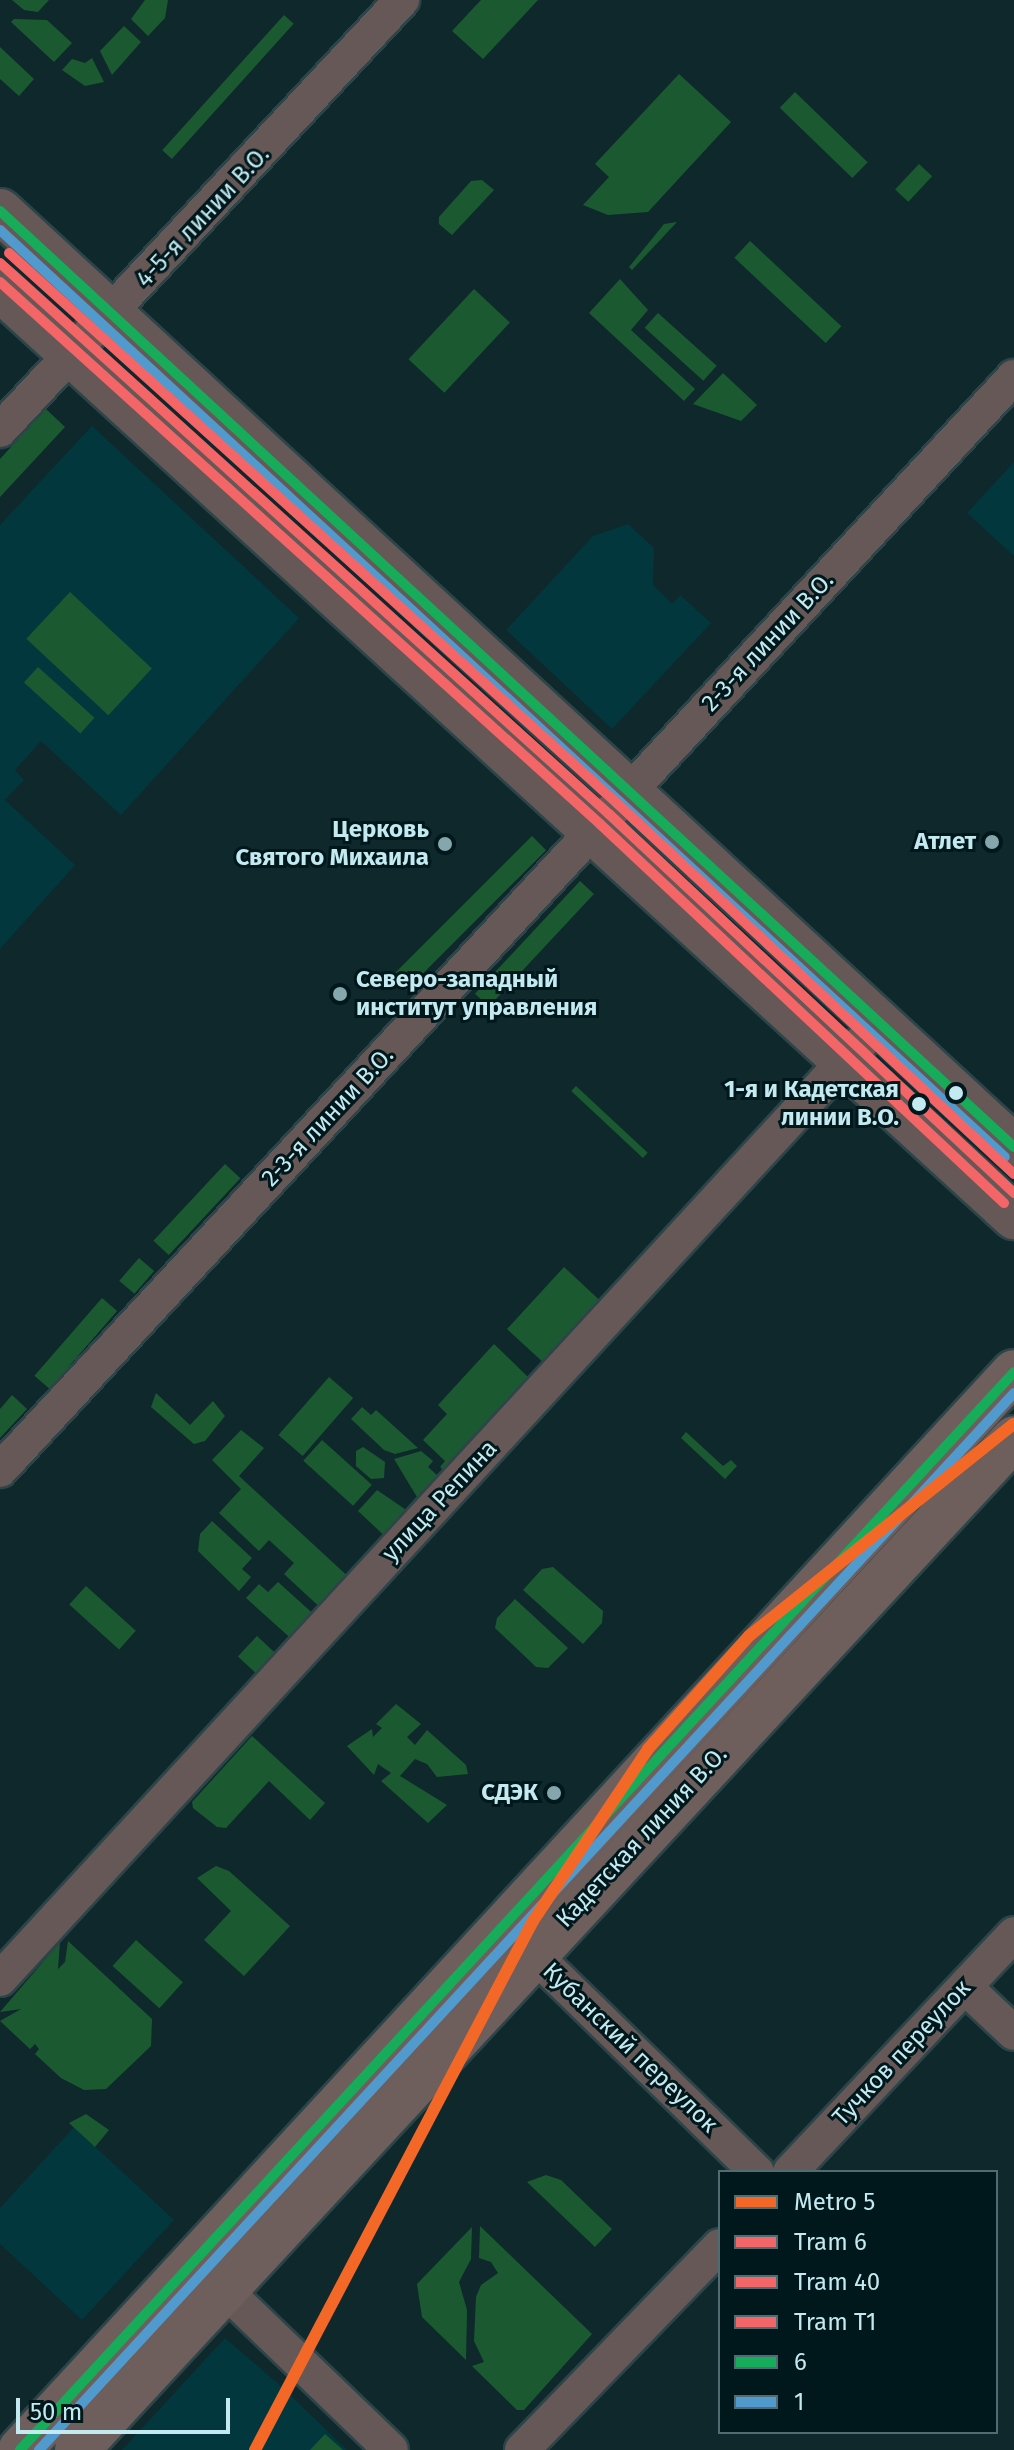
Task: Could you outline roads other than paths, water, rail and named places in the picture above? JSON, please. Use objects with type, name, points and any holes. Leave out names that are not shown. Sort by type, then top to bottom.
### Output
[{"type":"main road","points":[[0,211],[1014,1147]]},
{"type":"main road","points":[[0,289],[1014,1217]]},
{"type":"main road","points":[[20,2450],[194,2261],[518,1940],[1014,1372]]},
{"type":"main road","name":"Кадетская линия В.О.","points":[[77,2450],[225,2291],[518,1940],[1014,1438]]},
{"type":"street","name":"4-5-я линии В.О.","points":[[0,430],[402,0]]},
{"type":"street","name":"2-3-я линии В.О.","points":[[0,1470],[1014,377]]},
{"type":"street","name":"улица Репина","points":[[0,1979],[879,1023]]},
{"type":"street","name":"Тучков переулок","points":[[792,2170],[1014,1934]]},
{"type":"street","name":"Кубанский переулок","points":[[518,1940],[755,2170]]},
{"type":"street","points":[[965,1987],[1014,2033]]},
{"type":"street","points":[[522,2450],[718,2248]]},
{"type":"street","points":[[194,2261],[391,2450]]},
{"type":"metro line","name":"5","points":[[255,2450],[533,1921],[648,1749],[749,1636],[1014,1424]]},
{"type":"tram line","name":"Т1","points":[[9,253],[618,804],[1014,1174]]},
{"type":"tram line","name":"6","points":[[0,263],[609,814],[1014,1193]]},
{"type":"tram line","name":"40","points":[[0,282],[600,824],[1004,1203]]},
{"type":"place","name":"Атлет","points":[[992,842]]},
{"type":"place","name":"Церковь Святого Михаила","points":[[445,844]]},
{"type":"place","name":"Северо-западный институт управления","points":[[340,994]]},
{"type":"place","name":"1-я и Кадетская линии В.О.","points":[[919,1104]]},
{"type":"place","name":"СДЭК","points":[[554,1793]]}]
